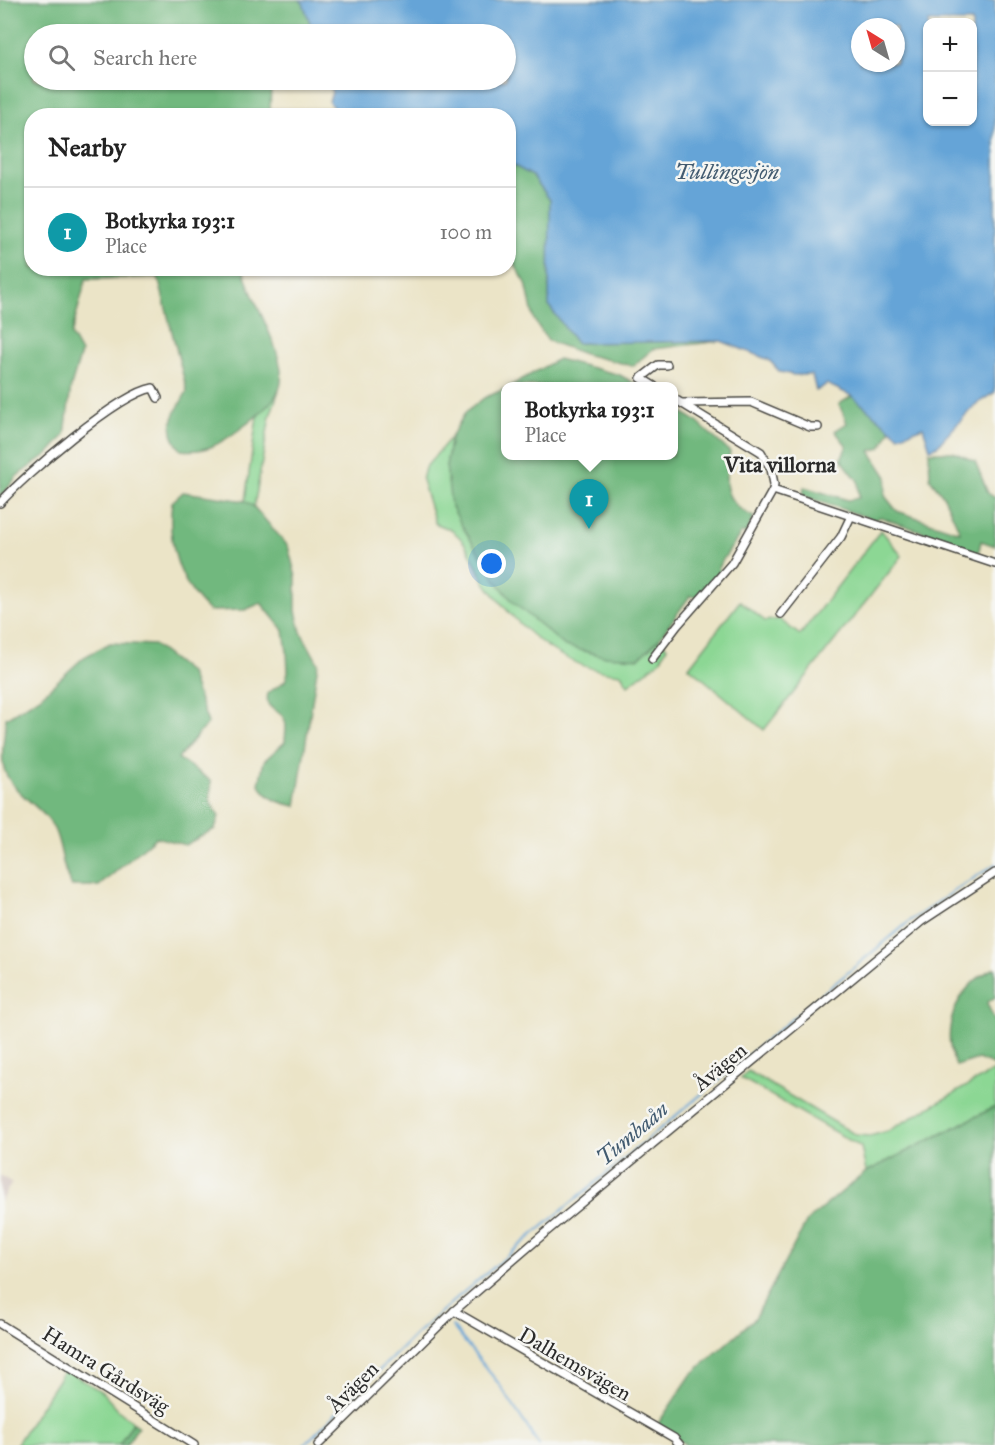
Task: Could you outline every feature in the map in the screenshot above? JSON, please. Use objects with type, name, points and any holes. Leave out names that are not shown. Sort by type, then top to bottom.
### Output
[{"type":"street","points":[[647,382],[641,378],[658,365],[667,365]]},
{"type":"street","points":[[0,503],[70,439],[131,396],[153,388],[158,398]]},
{"type":"street","points":[[678,400],[705,404],[733,400],[751,402],[810,427],[818,427]]},
{"type":"street","points":[[652,659],[677,626],[732,563],[773,490],[774,484],[771,469],[761,452],[678,401]]},
{"type":"street","points":[[773,490],[995,564]]},
{"type":"street","points":[[781,614],[845,530],[851,516]]},
{"type":"street","name":"Åvägen","points":[[318,1445],[454,1311],[922,921],[995,873]]},
{"type":"street","name":"Dalhemsvägen","points":[[454,1311],[674,1438],[680,1445]]},
{"type":"street","name":"Hamra Gårdsväg","points":[[0,1324],[194,1445]]},
{"type":"shaded area","points":[[0,1175],[12,1183],[0,1202]]},
{"type":"green space","points":[[0,0],[300,0],[310,24],[24,24],[24,90],[271,90],[270,108],[24,108],[24,276],[245,276],[275,348],[281,378],[279,390],[267,407],[233,434],[205,449],[181,450],[175,442],[171,427],[172,420],[187,391],[158,277],[86,279],[71,335],[81,353],[71,386],[65,435],[49,453],[17,476],[0,498]]},
{"type":"green space","points":[[516,167],[533,176],[550,200],[549,306],[576,343],[721,341],[653,349],[633,366],[584,354],[548,341],[534,320],[526,283],[516,267]]},
{"type":"green space","points":[[558,359],[620,375],[632,382],[517,382]]},
{"type":"green space","points":[[279,390],[270,416],[254,507],[245,501],[257,417]]},
{"type":"green space","points":[[501,391],[501,460],[678,460],[678,409],[696,421],[730,452],[726,473],[727,490],[736,505],[754,517],[746,533],[741,533],[718,567],[720,572],[697,597],[690,596],[659,639],[639,658],[603,656],[565,646],[513,602],[497,582],[462,526],[451,505],[446,466],[451,437],[465,413],[484,398]]},
{"type":"green space","points":[[852,396],[891,429],[881,448],[870,451],[887,477],[885,496],[897,511],[960,532],[944,497],[930,479],[929,452],[953,452],[975,461],[988,493],[995,498],[995,546],[981,541],[978,555],[952,542],[880,517],[875,520],[803,496],[804,487],[848,500],[859,498],[858,481],[841,459],[847,446],[835,431],[847,423],[839,404]]},
{"type":"green space","points":[[451,437],[446,466],[462,526],[478,548],[639,658],[659,639],[667,647],[660,661],[628,685],[621,674],[600,671],[563,656],[546,646],[516,620],[485,582],[461,539],[451,530],[435,523],[422,480],[425,468]]},
{"type":"green space","points":[[183,492],[245,501],[254,507],[288,546],[296,577],[296,611],[301,632],[318,663],[296,806],[275,800],[259,784],[264,761],[285,742],[286,729],[283,716],[270,707],[267,700],[268,693],[285,681],[288,672],[284,631],[261,603],[245,610],[209,611],[189,588],[177,561],[171,532],[172,502]]},
{"type":"green space","points":[[881,530],[902,556],[764,730],[689,667],[740,601],[765,621],[779,619],[800,635]]},
{"type":"green space","points":[[110,643],[154,645],[190,673],[208,723],[178,758],[211,781],[210,801],[219,816],[215,829],[185,845],[156,837],[99,886],[72,886],[49,820],[18,791],[6,774],[2,753],[6,718],[40,697],[84,657]]},
{"type":"green space","points":[[995,968],[995,997],[987,1003],[995,1022],[995,1066],[978,1059],[956,1066],[951,1052],[950,1037],[955,1009],[970,985]]},
{"type":"green space","points":[[995,1070],[995,1107],[866,1172],[861,1147],[741,1078],[748,1071],[856,1135],[870,1136],[888,1131]]},
{"type":"green space","points":[[995,1107],[995,1445],[686,1445],[657,1425],[691,1375],[755,1318],[807,1221],[866,1172]]},
{"type":"green space","points":[[65,1369],[102,1392],[119,1411],[133,1422],[119,1445],[16,1445]]},
{"type":"green space","points":[[133,1422],[138,1427],[126,1445],[119,1445]]},
{"type":"water","name":"Tullingesjön","points":[[300,0],[995,0],[995,392],[975,405],[936,447],[930,449],[923,427],[899,436],[852,396],[827,384],[816,391],[812,375],[780,372],[769,360],[721,341],[576,343],[549,306],[550,200],[533,176],[516,167],[516,108],[334,108],[329,102],[331,90],[516,90],[516,24],[310,24]]},
{"type":"waterway","name":"Tumbaån","points":[[304,1445],[416,1334],[459,1296],[911,920],[995,864]]},
{"type":"waterway","points":[[452,1326],[499,1384],[539,1445]]},
{"type":"place","name":"Botkyrka 193:1","points":[[589,529]]},
{"type":"district","name":"Vita villorna","points":[[780,464]]}]
